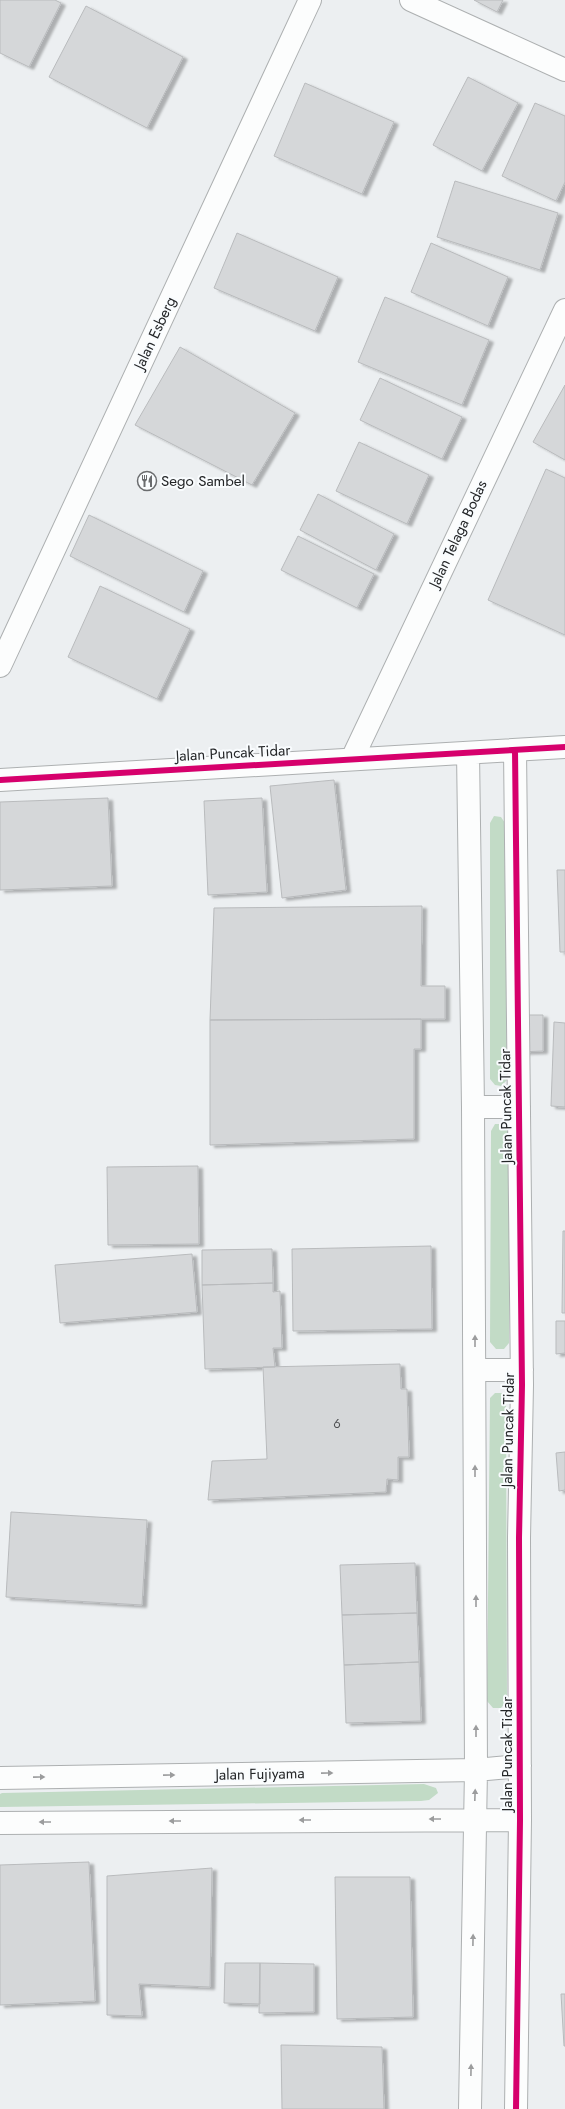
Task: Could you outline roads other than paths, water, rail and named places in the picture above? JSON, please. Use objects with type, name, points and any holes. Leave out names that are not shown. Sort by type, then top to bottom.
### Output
[{"type":"street","name":"Jalan Esberg","points":[[0,666],[310,0]]},
{"type":"street","points":[[411,0],[565,70]]},
{"type":"street","name":"Jalan Telaga Bodas","points":[[352,758],[565,310]]},
{"type":"street","points":[[468,753],[565,747]]},
{"type":"street","name":"Jalan Puncak Tidar","points":[[515,750],[522,1370],[519,1538],[520,1820],[516,2109]]},
{"type":"street","name":"Jalan Puncak Tidar","points":[[0,780],[352,758],[468,753],[474,1107],[476,1770],[470,2109]]},
{"type":"street","points":[[474,1107],[519,1107]]},
{"type":"street","points":[[475,1370],[522,1370]]},
{"type":"street","name":"Jalan Fujiyama","points":[[0,1778],[476,1770],[520,1766]]},
{"type":"street","points":[[0,1823],[474,1819],[520,1820]]},
{"type":"place","name":"Sego Sambel","points":[[147,481]]}]
